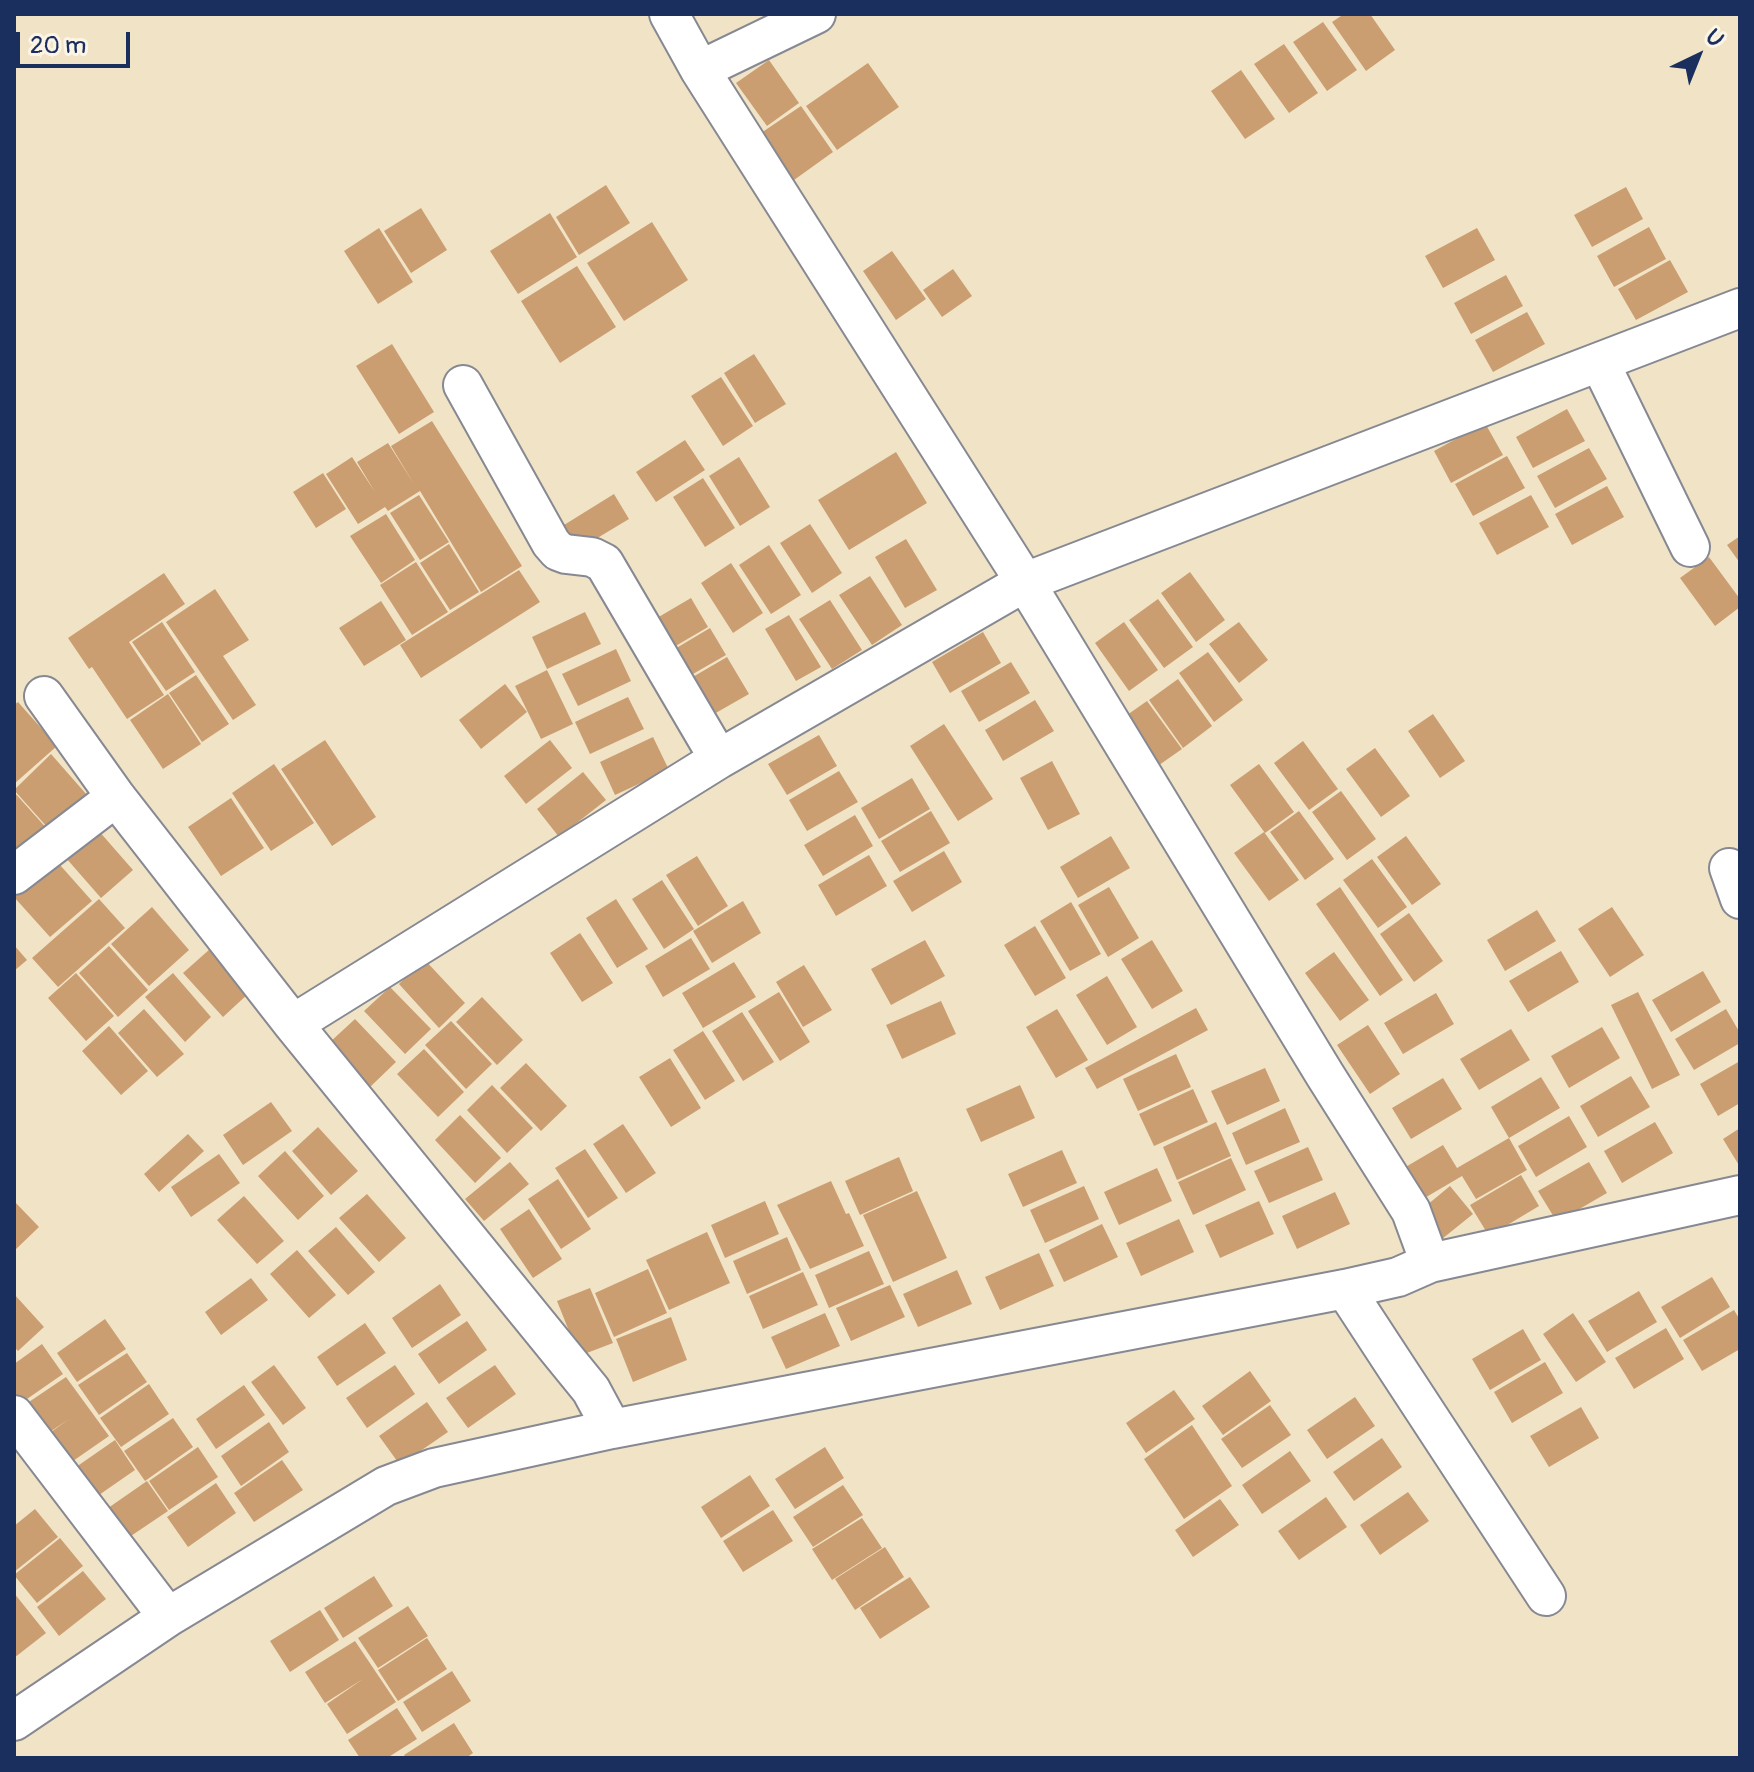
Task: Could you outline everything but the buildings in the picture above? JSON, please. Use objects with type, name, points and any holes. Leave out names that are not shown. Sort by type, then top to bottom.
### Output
[{"type":"street","points":[[669,14],[700,70],[1025,582],[1411,1211],[1430,1263]]},
{"type":"street","points":[[700,70],[816,14]]},
{"type":"street","points":[[293,1024],[719,759],[1025,582],[1740,308]]},
{"type":"street","points":[[1600,363],[1690,547]]},
{"type":"street","points":[[463,385],[551,543],[558,551],[592,557],[604,563],[719,759]]},
{"type":"street","points":[[44,696],[116,797],[293,1024],[591,1390],[612,1429]]},
{"type":"street","points":[[14,875],[116,797]]},
{"type":"street","points":[[14,1721],[168,1617],[386,1486],[446,1465],[612,1429],[1345,1289],[1398,1277],[1430,1263],[1740,1195]]},
{"type":"street","points":[[1345,1289],[1546,1596]]},
{"type":"street","points":[[14,1415],[168,1617]]}]
